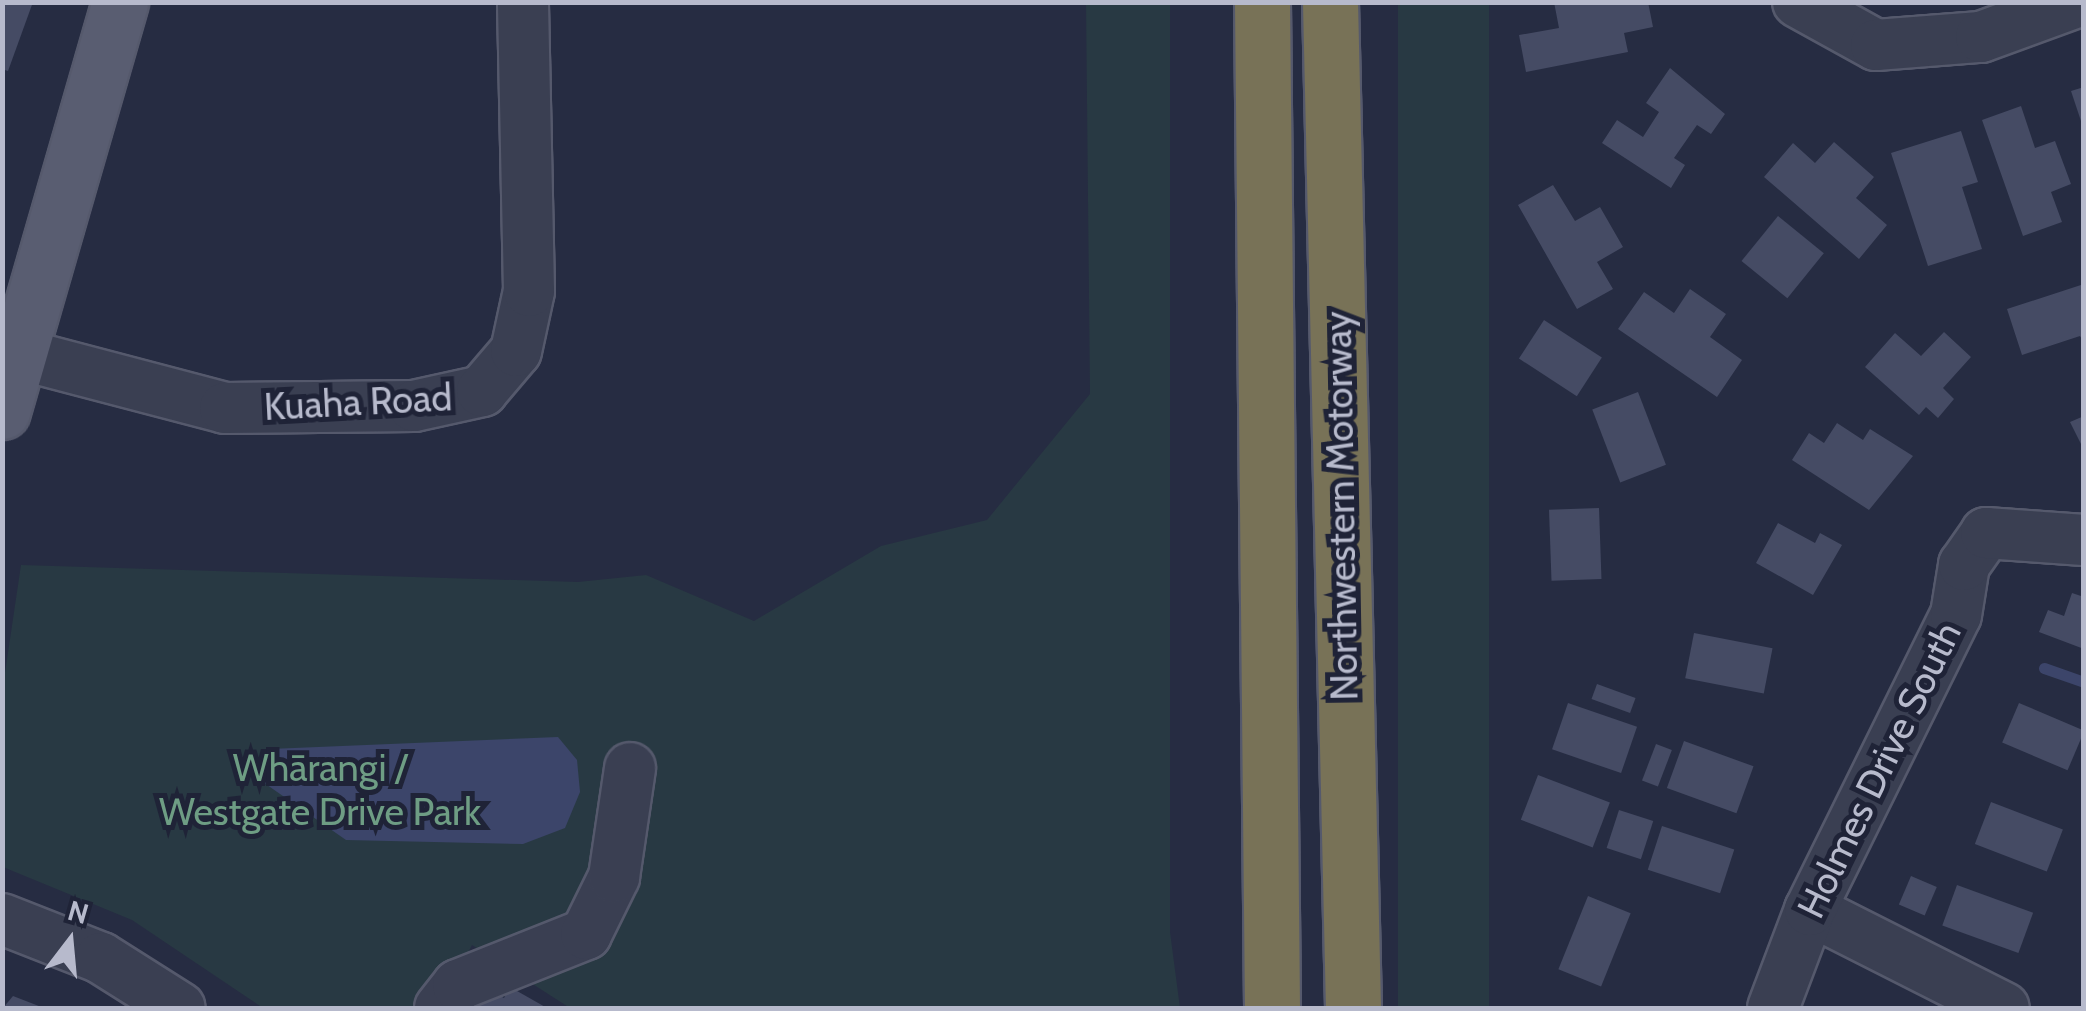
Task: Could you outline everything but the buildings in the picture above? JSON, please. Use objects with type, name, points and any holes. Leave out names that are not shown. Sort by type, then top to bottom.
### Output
[{"type":"highway","name":"Northwestern Motorway","points":[[1262,2],[1272,1008]]},
{"type":"highway","name":"Northwestern Motorway","points":[[1330,2],[1353,1008]]},
{"type":"main road","points":[[2,412],[16,352],[120,2]]},
{"type":"street","name":"Kuaha Road","points":[[16,352],[225,408],[441,404],[482,391],[516,352],[529,291],[524,2]]},
{"type":"street","points":[[1798,2],[1876,44],[1981,36],[2077,2]]},
{"type":"street","name":"Holmes Drive South","points":[[1773,1008],[1810,910],[1956,614],[1964,565],[1986,533],[2084,540]]},
{"type":"street","points":[[440,1008],[458,985],[586,934],[614,876],[630,768]]},
{"type":"street","points":[[1810,910],[2004,1008]]},
{"type":"street","points":[[2,919],[101,958],[180,1008]]},
{"type":"green space","name":"Whārangi / Westgate Drive Park","points":[[1086,3],[1170,3],[1170,932],[1180,1008],[570,1008],[472,945],[439,1008],[263,1008],[132,920],[3,867],[2,693],[21,565],[578,582],[646,575],[754,621],[881,546],[987,520],[1090,394]]},
{"type":"green space","points":[[1398,3],[1489,3],[1489,1008],[1398,1008]]},
{"type":"water","points":[[558,737],[577,760],[580,792],[565,828],[523,844],[346,840],[260,780],[270,749]]},
{"type":"waterway","points":[[2044,668],[2084,682]]}]
